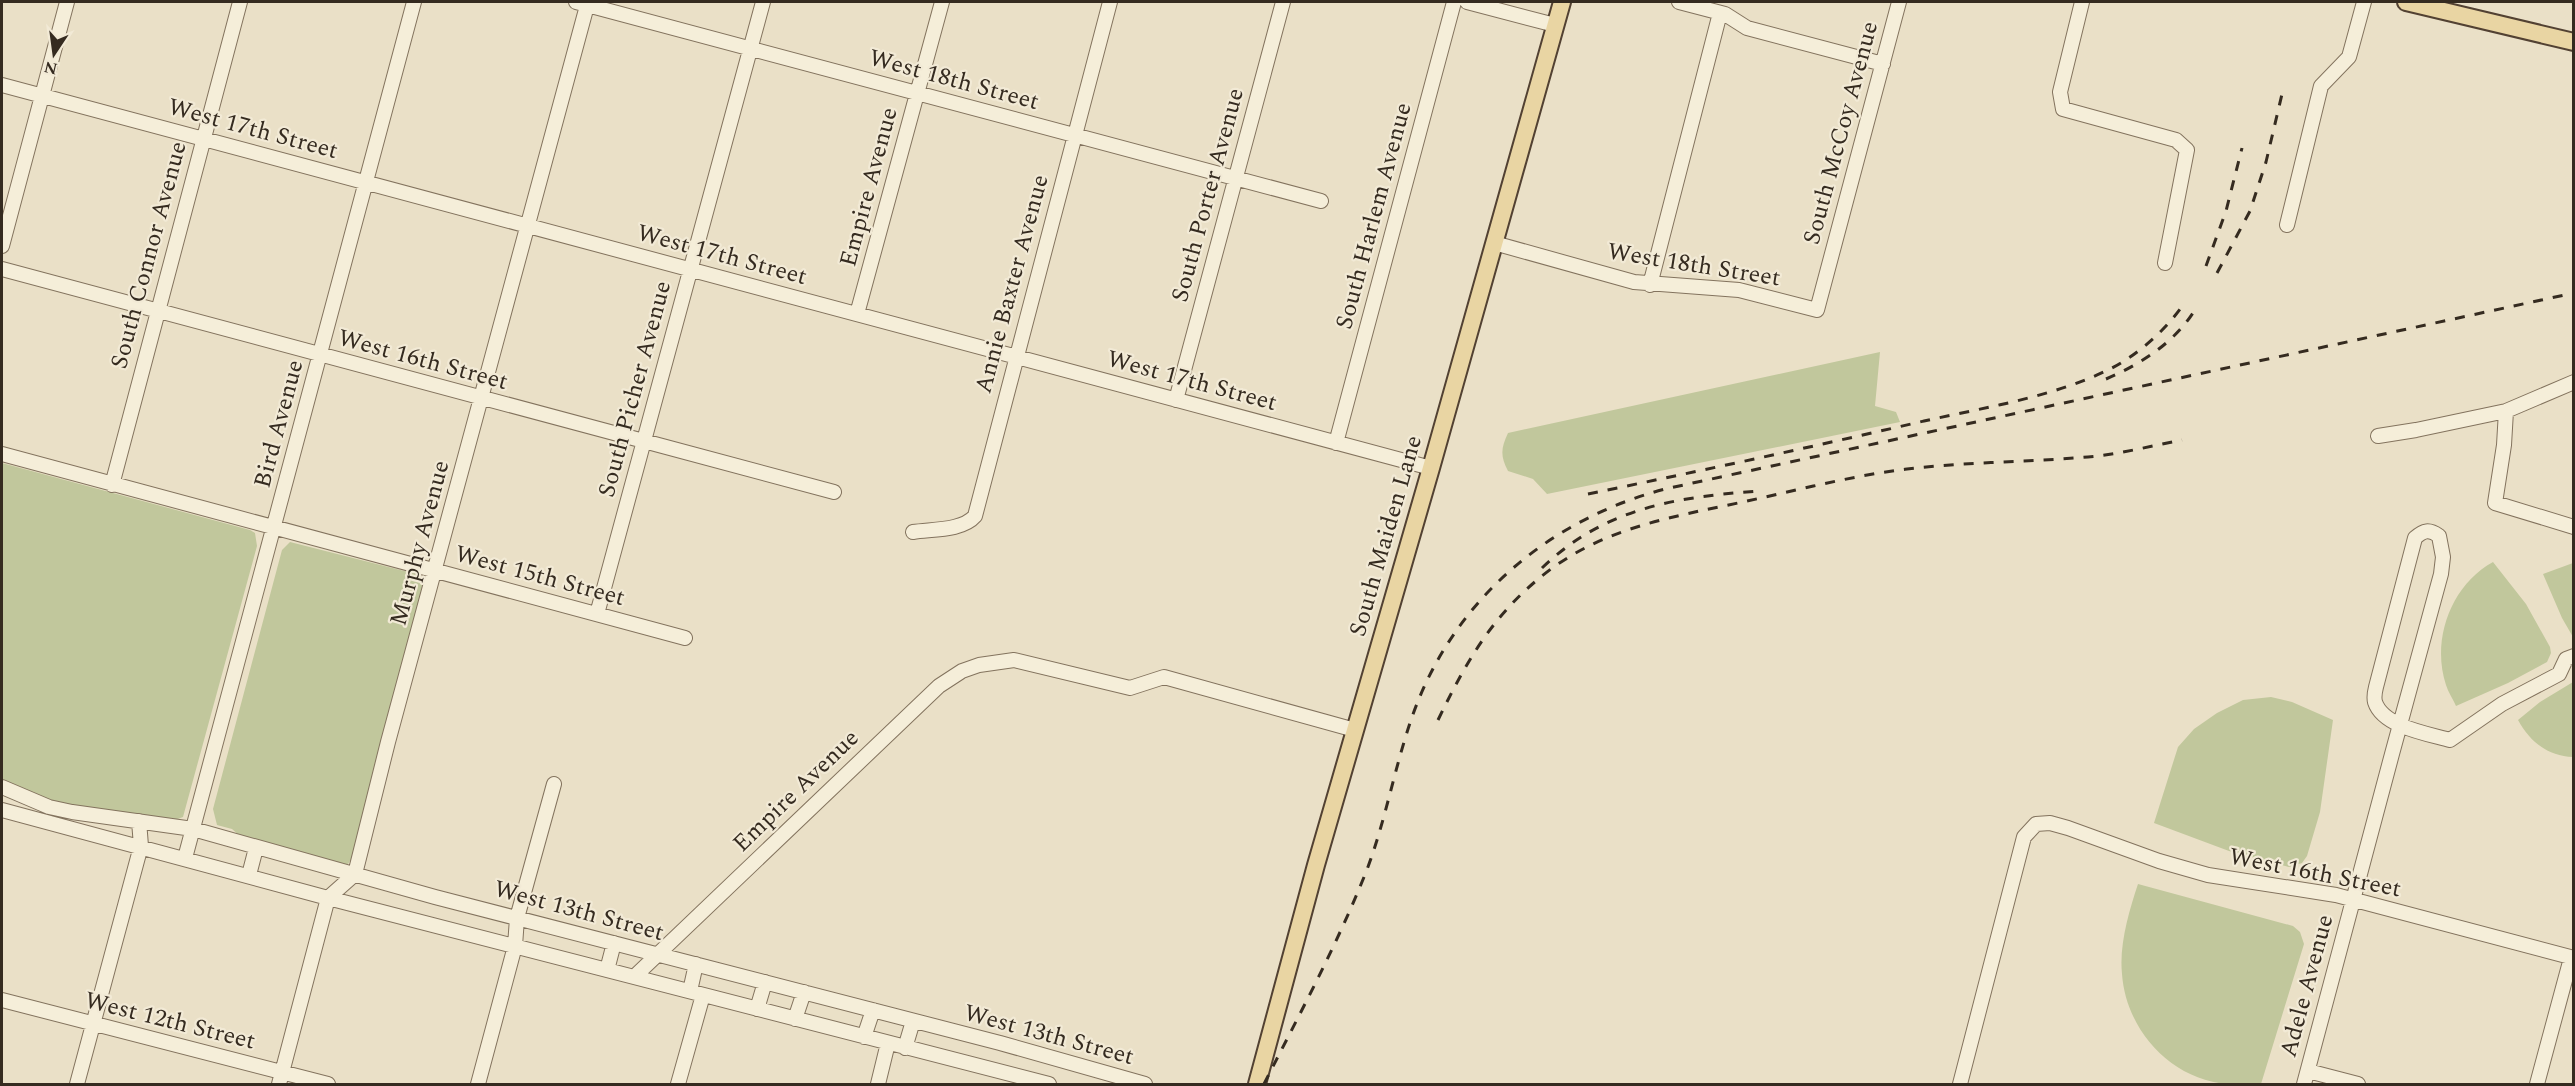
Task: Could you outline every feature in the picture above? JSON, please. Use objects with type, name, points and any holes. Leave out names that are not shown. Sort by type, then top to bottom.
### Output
[{"type":"main road","name":"South Maiden Lane","points":[[1257,1084],[1316,865],[1562,2]]},
{"type":"main road","points":[[2406,2],[2574,42]]},
{"type":"street","points":[[2,246],[67,2]]},
{"type":"street","name":"South Connor Avenue","points":[[112,484],[240,2]]},
{"type":"street","name":"Bird Avenue","points":[[185,858],[414,2]]},
{"type":"street","name":"West 18th Street","points":[[584,2],[1321,201]]},
{"type":"street","name":"Murphy Avenue","points":[[355,874],[388,742],[528,226],[584,2]]},
{"type":"street","name":"South Picher Avenue","points":[[597,614],[763,2]]},
{"type":"street","name":"Empire Avenue","points":[[857,314],[942,2]]},
{"type":"street","name":"Annie Baxter Avenue","points":[[913,532],[959,525],[969,522],[975,516],[1110,2]]},
{"type":"street","name":"South Porter Avenue","points":[[1176,400],[1283,2]]},
{"type":"street","name":"South Harlem Avenue","points":[[1336,443],[1454,2]]},
{"type":"street","points":[[1467,2],[1555,26]]},
{"type":"street","points":[[1679,2],[1720,12],[1748,28],[1883,64]]},
{"type":"street","name":"South McCoy Avenue","points":[[1817,310],[1899,2]]},
{"type":"street","points":[[2082,2],[2060,92],[2064,109],[2176,140],[2187,150],[2188,155],[2165,263]]},
{"type":"street","points":[[2287,225],[2321,86],[2349,57],[2364,2]]},
{"type":"street","points":[[1650,285],[1720,12]]},
{"type":"street","name":"West 17th Street","points":[[2,86],[1431,468]]},
{"type":"street","name":"West 18th Street","points":[[1494,243],[1634,282],[1739,290],[1817,310]]},
{"type":"street","name":"West 16th Street","points":[[2,269],[834,492]]},
{"type":"street","points":[[2378,436],[2506,411],[2574,382]]},
{"type":"street","points":[[2506,411],[2504,445],[2495,503],[2574,527]]},
{"type":"street","name":"West 15th Street","points":[[2,454],[686,638]]},
{"type":"street","points":[[2400,726],[2441,574],[2443,545],[2439,536],[2432,531],[2422,531],[2415,538],[2411,550],[2376,687],[2375,701],[2380,710],[2400,726],[2450,740],[2502,704],[2567,674],[2566,659],[2574,656]]},
{"type":"street","name":"Empire Avenue","points":[[634,977],[939,686],[962,671],[990,662],[1014,660],[1130,688],[1164,677],[1355,730]]},
{"type":"street","name":"Adele Avenue","points":[[2306,1078],[2400,726]]},
{"type":"street","points":[[478,1084],[515,946],[518,918],[554,784]]},
{"type":"street","name":"West 13th Street","points":[[2,787],[49,807],[102,818],[193,829],[435,897],[873,1010],[1145,1084]]},
{"type":"street","name":"West 13th Street","points":[[2,810],[328,898],[426,921],[795,1020],[1049,1084]]},
{"type":"street","points":[[77,1084],[141,846],[139,821]]},
{"type":"street","name":"West 16th Street","points":[[1960,1084],[2024,837],[2036,824],[2050,823],[2208,875],[2354,899],[2572,958]]},
{"type":"street","points":[[249,875],[256,848]]},
{"type":"street","points":[[280,1079],[328,898],[355,874]]},
{"type":"street","points":[[426,921],[435,897]]},
{"type":"street","points":[[607,970],[614,943]]},
{"type":"street","points":[[2537,1084],[2572,958]]},
{"type":"street","points":[[678,1084],[697,993],[696,964]]},
{"type":"street","points":[[757,1009],[765,982]]},
{"type":"street","points":[[795,1020],[804,992]]},
{"type":"street","name":"West 12th Street","points":[[2,1000],[280,1079],[328,1084]]},
{"type":"street","points":[[864,1037],[873,1010]]},
{"type":"street","points":[[905,1048],[913,1021]]},
{"type":"street","points":[[878,1084],[888,1043]]},
{"type":"street","points":[[2306,1078],[2358,1084]]},
{"type":"green space","points":[[1880,352],[1875,406],[1896,412],[1900,422],[1547,494],[1533,479],[1508,471],[1504,461],[1503,448],[1508,433]]},
{"type":"green space","points":[[2,463],[255,533],[257,546],[183,817],[175,820],[70,810],[2,781]]},
{"type":"green space","points":[[290,542],[420,575],[426,581],[352,858],[348,864],[241,837],[232,829],[217,825],[213,809],[282,550]]},
{"type":"green space","points":[[2493,562],[2526,604],[2550,647],[2551,653],[2547,662],[2508,683],[2456,706],[2447,688],[2442,668],[2443,632],[2448,615],[2466,585],[2478,572]]},
{"type":"green space","points":[[2574,563],[2573,637],[2543,574]]},
{"type":"green space","points":[[2573,682],[2573,757],[2548,751],[2528,735],[2518,720],[2540,702]]},
{"type":"green space","points":[[2271,697],[2292,702],[2333,720],[2320,812],[2307,856],[2302,863],[2289,867],[2229,851],[2154,823],[2178,747],[2194,729],[2217,713],[2243,700]]},
{"type":"green space","points":[[2138,884],[2293,926],[2300,932],[2304,944],[2261,1084],[2228,1084],[2188,1073],[2170,1062],[2142,1032],[2125,995],[2121,963],[2126,928]]},
{"type":"railway","points":[[2217,273],[2250,211],[2266,162],[2282,94]]},
{"type":"railway","points":[[2206,266],[2226,211],[2242,148]]},
{"type":"railway","points":[[1264,1084],[1330,953],[1366,872],[1379,835],[1411,720],[1429,677],[1451,638],[1478,603],[1509,572],[1543,545],[1581,522],[1622,503],[1665,489],[2574,293]]},
{"type":"railway","points":[[1588,494],[1996,406],[2067,387],[2112,368],[2142,348],[2162,331],[2185,302]]},
{"type":"railway","points":[[2106,379],[2157,351],[2188,320],[2196,308]]},
{"type":"railway","points":[[1438,720],[1472,656],[1514,602],[1531,585],[1572,555],[1617,534],[1688,513],[1886,472],[1952,465],[2088,457],[2182,440]]},
{"type":"railway","points":[[1542,568],[1590,532],[1643,509],[1699,497],[1759,491]]}]
